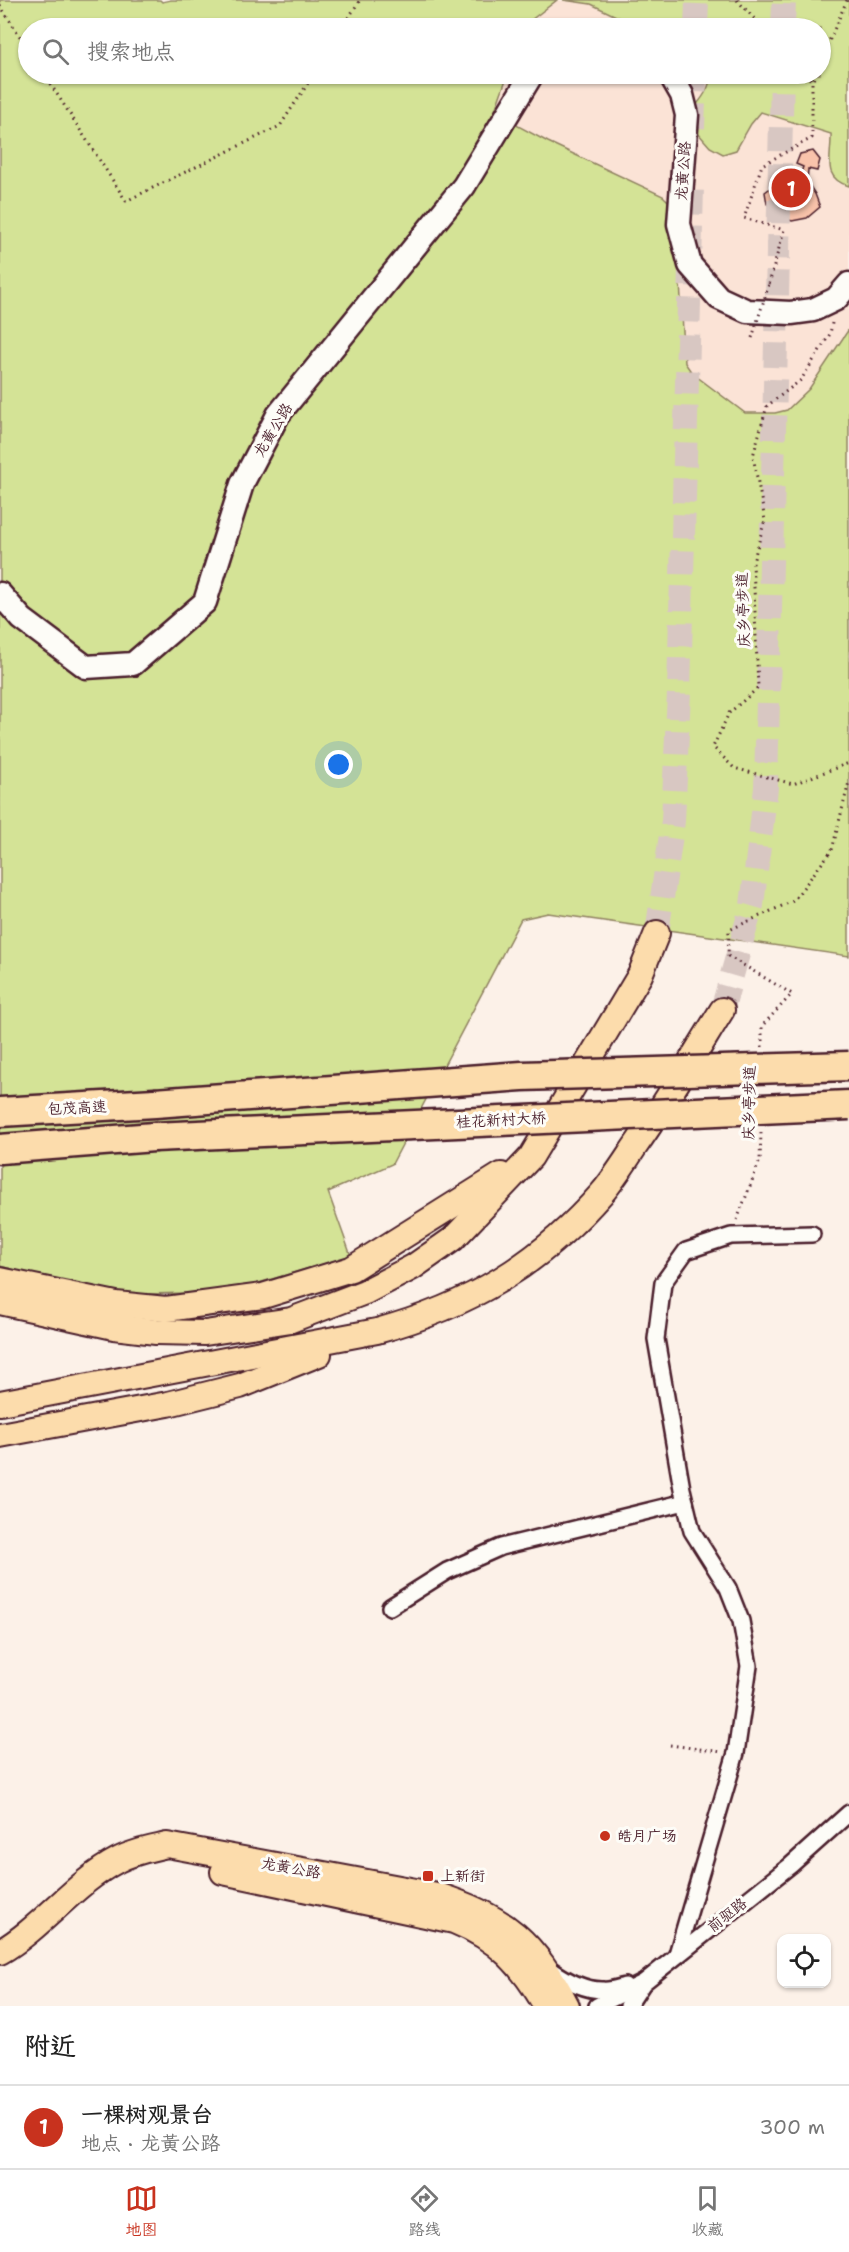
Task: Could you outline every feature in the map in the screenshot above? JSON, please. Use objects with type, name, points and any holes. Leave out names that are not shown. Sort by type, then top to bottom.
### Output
[{"type":"highway","name":"包茂高速","points":[[0,1112],[522,1076],[849,1066]]},
{"type":"highway","name":"桂花新村大桥","points":[[71,1144],[154,1137],[849,1105]]},
{"type":"highway","points":[[0,1149],[71,1144]]},
{"type":"highway","points":[[0,1161],[71,1144]]},
{"type":"main road","name":"龙黄公路","points":[[0,594],[22,619],[86,667],[133,664],[205,602],[242,484],[278,415],[464,186],[526,84]]},
{"type":"main road","name":"龙黄公路","points":[[676,84],[682,94],[687,115],[679,224],[690,265],[718,298],[747,311],[791,314],[813,310],[842,291]]},
{"type":"main road","points":[[0,1302],[103,1325],[156,1332],[206,1333],[291,1320],[365,1292],[413,1268],[453,1239],[531,1157],[640,975],[657,933]]},
{"type":"main road","points":[[0,1403],[377,1331],[426,1317],[485,1290],[519,1269],[570,1227],[604,1191],[670,1096],[722,1010]]},
{"type":"main road","points":[[0,1280],[117,1304],[166,1309],[263,1296],[351,1269],[531,1157]]},
{"type":"main road","points":[[0,1435],[168,1404],[240,1386],[377,1331]]},
{"type":"main road","name":"龙黄公路","points":[[0,1952],[19,1941],[100,1871],[128,1855],[167,1845],[437,1895],[466,1904],[492,1916],[513,1931],[543,1964],[567,2006]]},
{"type":"main road","name":"龙黄公路","points":[[0,1965],[24,1952],[107,1882],[140,1865],[164,1861],[417,1911],[454,1921],[477,1930],[500,1947],[522,1969],[546,2006]]},
{"type":"street","points":[[677,1954],[736,1754],[749,1666],[741,1621],[728,1588],[692,1531],[685,1502],[656,1339],[663,1284],[686,1251],[731,1236],[812,1234]]},
{"type":"street","points":[[390,1607],[447,1571],[501,1547],[685,1502]]},
{"type":"street","name":"前驱路","points":[[597,2006],[643,1983],[791,1865],[849,1813]]},
{"type":"street","points":[[543,1964],[565,1980],[602,1990],[643,1983]]},
{"type":"street","points":[[628,2006],[643,1983]]},
{"type":"path","points":[[348,18],[360,0]]},
{"type":"path","points":[[737,0],[754,18]]},
{"type":"path","points":[[831,37],[847,0]]},
{"type":"path","points":[[0,5],[18,33]]},
{"type":"path","points":[[50,84],[126,201],[280,126],[307,84]]},
{"type":"path","points":[[752,338],[784,230],[744,218],[762,165],[812,138],[812,84]]},
{"type":"path","name":"庆乡亭步道","points":[[842,291],[830,334],[801,380],[767,406],[753,456],[765,520],[753,562],[758,688],[729,713],[713,747],[734,768],[793,784],[849,763]]},
{"type":"path","name":"庆乡亭步道","points":[[762,1048],[762,1026],[792,994],[728,956],[729,930],[793,901],[832,850],[849,782]]},
{"type":"path","name":"庆乡亭步道","points":[[731,1236],[760,1160],[761,1126]]},
{"type":"path","points":[[670,1745],[736,1754]]},
{"type":"shaded area","points":[[557,0],[591,4],[620,18],[534,18]]},
{"type":"shaded area","points":[[504,84],[709,84],[693,109],[710,147],[723,154],[736,150],[761,112],[831,134],[832,149],[828,163],[838,183],[849,186],[849,329],[809,389],[787,410],[775,413],[745,413],[692,373],[685,363],[676,218],[663,196],[548,142],[494,113]]},
{"type":"green space","points":[[0,0],[160,0],[162,2],[171,0],[557,0],[534,18],[18,18],[18,84],[504,84],[494,113],[548,142],[663,196],[671,204],[676,218],[685,363],[692,373],[745,413],[775,413],[787,410],[809,389],[849,329],[849,956],[548,913],[521,919],[392,1164],[328,1192],[351,1256],[227,1292],[106,1295],[0,1266]]},
{"type":"green space","points":[[563,0],[849,0],[849,186],[840,182],[831,172],[831,134],[761,112],[736,150],[723,154],[710,147],[684,117],[698,103],[709,84],[831,84],[831,18],[620,18],[591,4]]},
{"type":"building","points":[[813,151],[820,160],[817,171],[808,169],[807,182],[820,207],[807,218],[792,221],[778,215],[767,204],[765,192],[787,179],[798,180],[803,167],[796,164],[800,154]]},
{"type":"tunnel","points":[[696,18],[697,0]]},
{"type":"tunnel","points":[[783,18],[784,0]]},
{"type":"tunnel","points":[[693,128],[695,84]]},
{"type":"tunnel","points":[[722,1010],[752,905],[766,788],[782,84]]},
{"type":"tunnel","points":[[657,933],[673,821],[679,692],[692,187]]},
{"type":"place","name":"一棵树观景台","points":[[791,188]]},
{"type":"place","name":"皓月广场","points":[[605,1836]]},
{"type":"place","name":"上新街","points":[[428,1876]]}]
